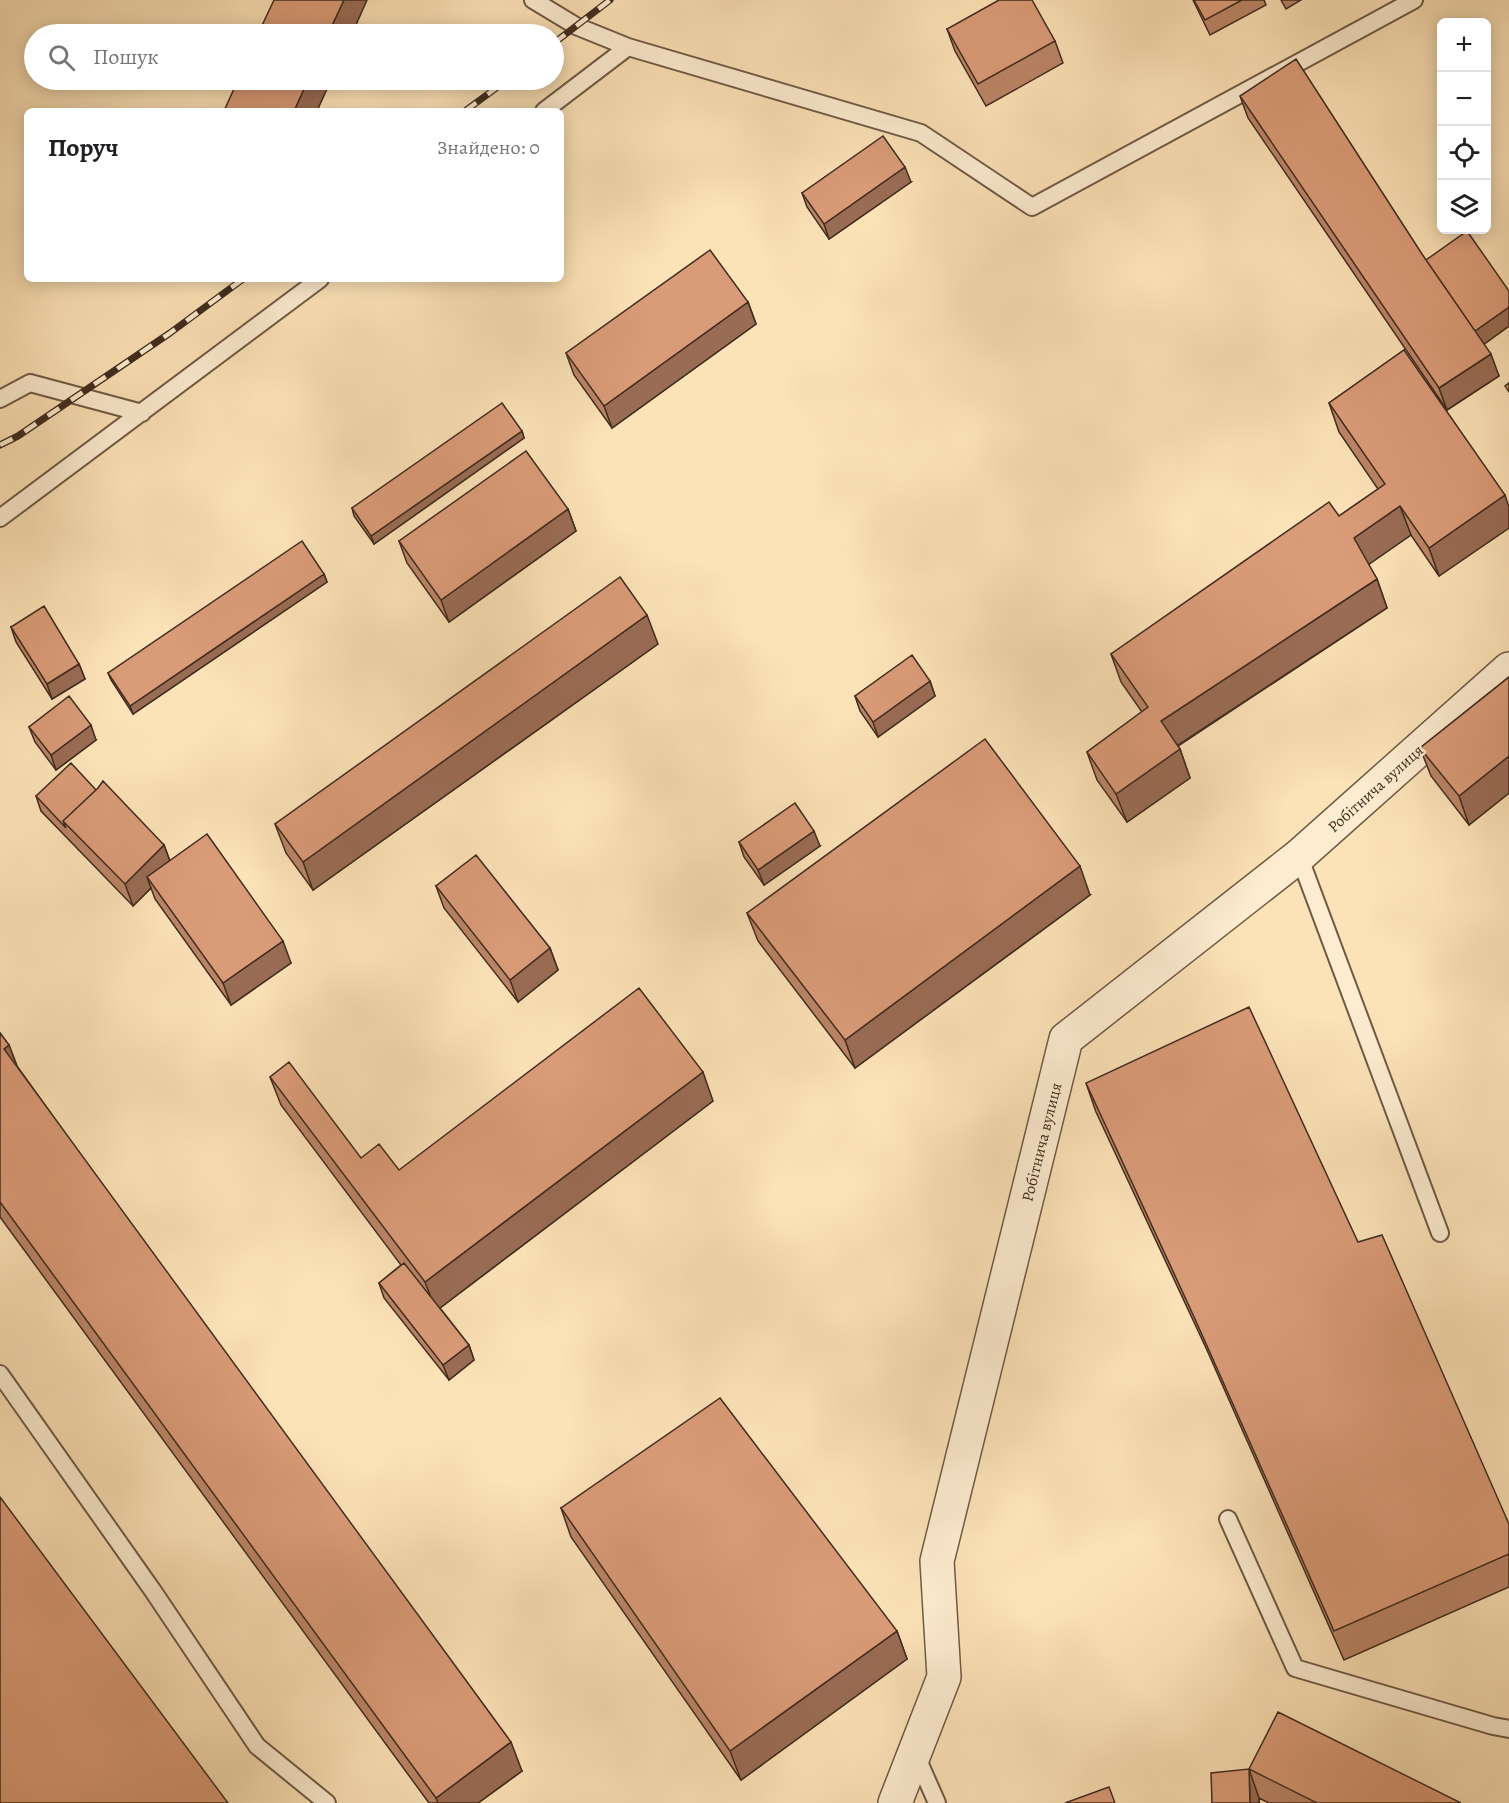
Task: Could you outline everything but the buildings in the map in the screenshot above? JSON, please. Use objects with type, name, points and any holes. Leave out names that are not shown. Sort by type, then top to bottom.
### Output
[{"type":"street","name":"Робітнича вулиця","points":[[895,1803],[944,1677],[937,1561],[1066,1039],[1299,856],[1509,669]]},
{"type":"lane","points":[[533,0],[576,26],[628,47],[921,133],[1032,207],[1414,0]]},
{"type":"lane","points":[[548,108],[628,47]]},
{"type":"lane","points":[[0,518],[316,282]]},
{"type":"lane","points":[[0,399],[30,383],[142,413]]},
{"type":"lane","points":[[1299,856],[1440,1233]]},
{"type":"lane","points":[[0,1374],[153,1591],[257,1746],[327,1803]]},
{"type":"lane","points":[[1228,1519],[1295,1668],[1509,1729]]},
{"type":"lane","points":[[915,1752],[937,1803]]},
{"type":"railway","points":[[564,35],[610,0]]},
{"type":"railway","points":[[469,108],[493,90]]},
{"type":"railway","points":[[0,445],[18,436],[170,333],[239,282]]}]
